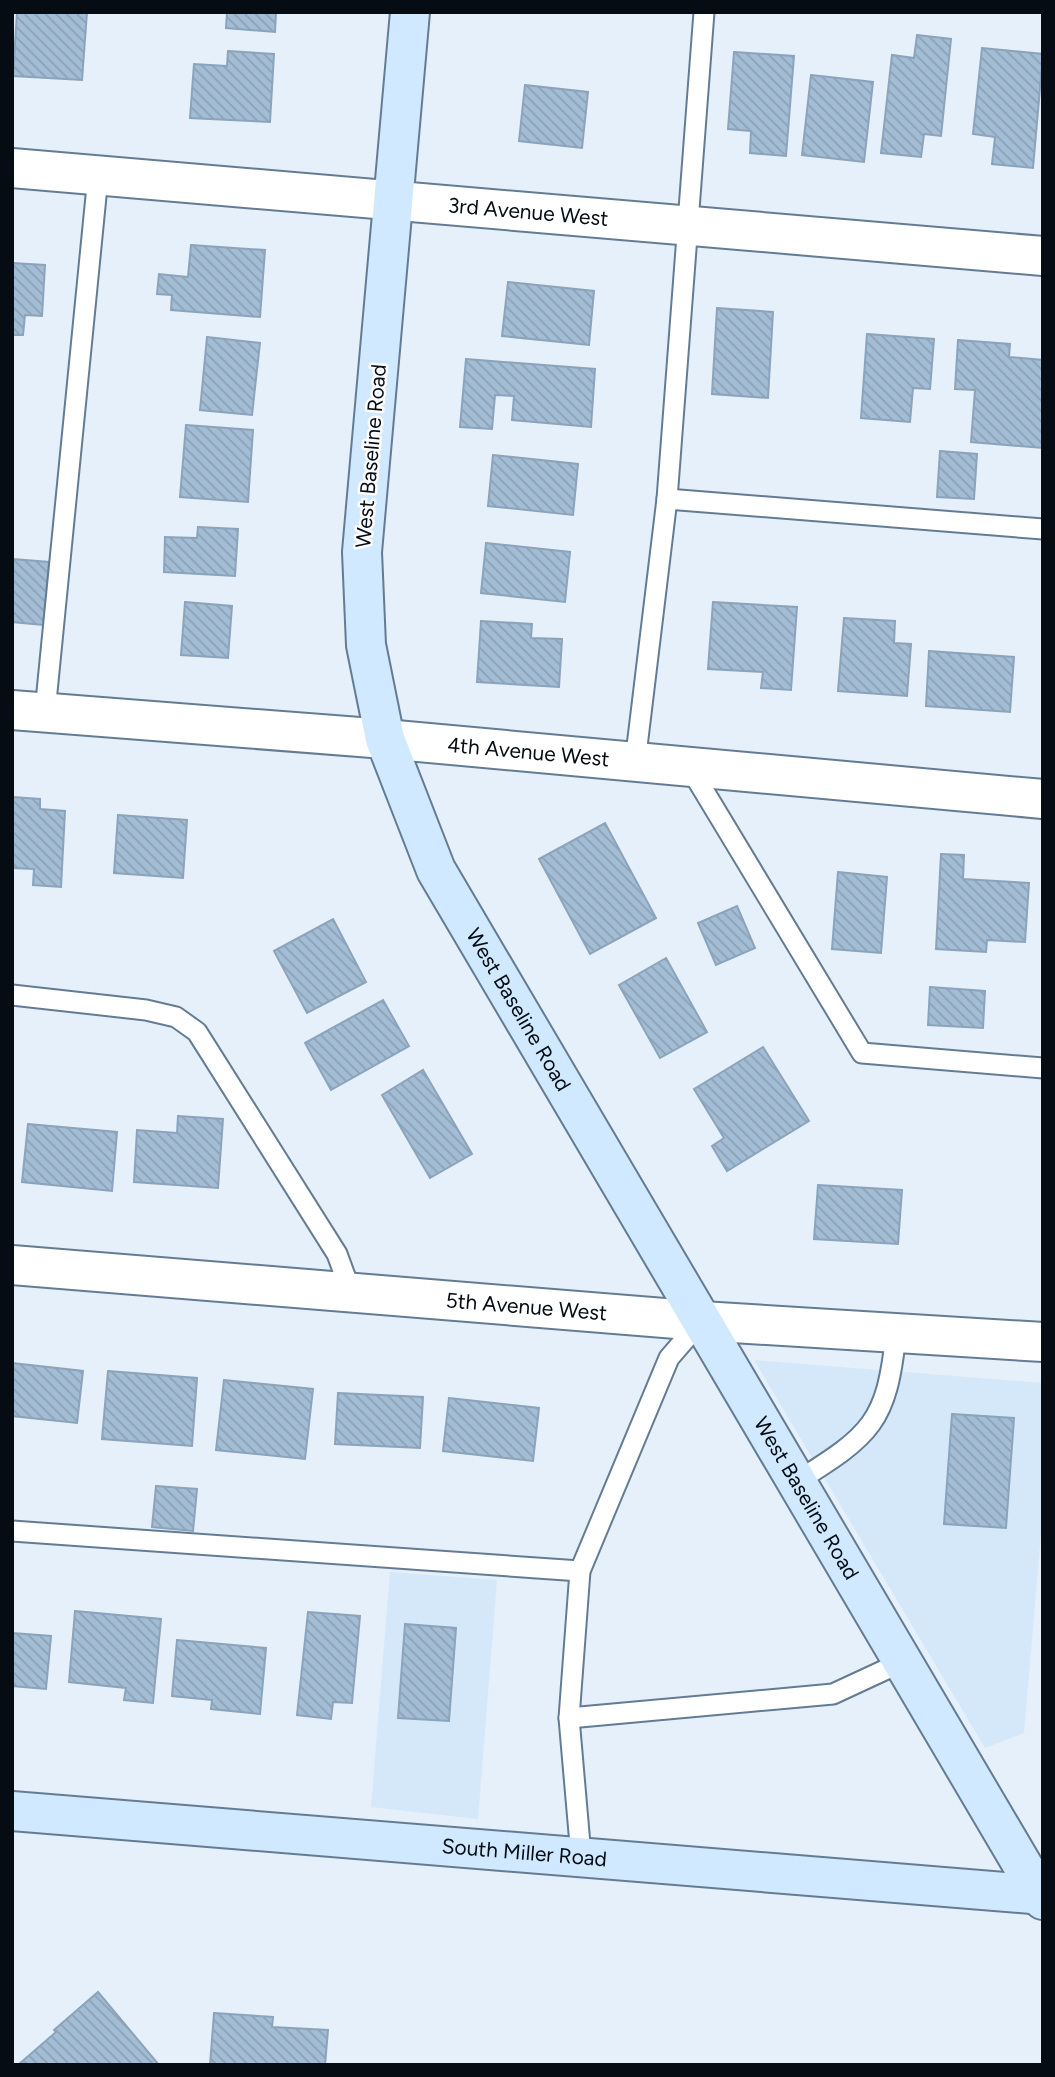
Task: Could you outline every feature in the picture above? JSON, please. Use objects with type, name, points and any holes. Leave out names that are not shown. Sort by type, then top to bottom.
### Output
[{"type":"main road","name":"West Baseline Road","points":[[410,12],[362,552],[366,645],[384,739],[436,870],[1041,1897]]},
{"type":"main road","name":"South Miller Road","points":[[12,1811],[581,1856],[1041,1897]]},
{"type":"street","name":"3rd Avenue West","points":[[12,168],[394,203],[1043,256]]},
{"type":"street","name":"4th Avenue West","points":[[29,711],[384,739],[1043,799]]},
{"type":"street","name":"5th Avenue West","points":[[12,1265],[701,1321],[1043,1342]]},
{"type":"lane","points":[[635,763],[667,499],[704,12]]},
{"type":"lane","points":[[29,711],[98,176]]},
{"type":"lane","points":[[667,499],[1043,529]]},
{"type":"lane","points":[[690,768],[862,1053],[1043,1068]]},
{"type":"lane","points":[[12,995],[146,1010],[176,1017],[197,1032],[337,1254],[352,1294]]},
{"type":"lane","points":[[581,1856],[569,1718],[580,1571],[669,1358],[701,1321]]},
{"type":"lane","points":[[796,1482],[846,1451],[873,1422],[887,1396],[896,1333]]},
{"type":"lane","points":[[12,1531],[580,1571]]},
{"type":"lane","points":[[569,1718],[833,1694],[902,1662]]},
{"type":"shaded area","points":[[754,1360],[1043,1383],[1043,1511],[1024,1733],[985,1748]]},
{"type":"shaded area","points":[[390,1572],[497,1580],[478,1819],[371,1807]]},
{"type":"building","points":[[17,12],[87,12],[82,80],[13,76]]},
{"type":"building","points":[[227,12],[276,12],[275,32],[226,28]]},
{"type":"building","points":[[917,35],[951,39],[941,136],[924,134],[921,157],[881,153],[892,55],[914,58]]},
{"type":"building","points":[[982,48],[1043,54],[1033,168],[992,164],[995,137],[973,134]]},
{"type":"building","points":[[228,51],[274,54],[270,122],[190,118],[194,64],[227,66]]},
{"type":"building","points":[[734,52],[794,56],[786,156],[750,153],[751,131],[728,129]]},
{"type":"building","points":[[811,75],[873,82],[864,162],[802,155]]},
{"type":"building","points":[[525,85],[588,92],[582,148],[519,141]]},
{"type":"building","points":[[191,245],[265,250],[260,317],[171,310],[172,295],[157,294],[159,274],[188,277]]},
{"type":"building","points":[[12,263],[45,265],[42,316],[25,315],[23,335],[12,335]]},
{"type":"building","points":[[508,282],[594,291],[589,345],[502,336]]},
{"type":"building","points":[[717,308],[773,312],[768,398],[712,394]]},
{"type":"building","points":[[867,334],[934,339],[930,389],[913,388],[910,422],[861,418]]},
{"type":"building","points":[[207,337],[260,343],[252,415],[200,410]]},
{"type":"building","points":[[958,340],[1010,344],[1009,357],[1043,360],[1043,448],[971,442],[975,390],[955,389]]},
{"type":"building","points":[[466,359],[595,369],[591,427],[512,420],[514,396],[495,395],[492,429],[460,427]]},
{"type":"building","points":[[186,425],[253,430],[248,502],[180,497]]},
{"type":"building","points":[[940,451],[977,454],[974,499],[937,497]]},
{"type":"building","points":[[493,455],[578,464],[573,515],[488,506]]},
{"type":"building","points":[[198,527],[238,529],[235,576],[164,572],[165,537],[197,538]]},
{"type":"building","points":[[12,538],[13,559],[49,562],[43,625],[12,622]]},
{"type":"building","points":[[486,543],[570,552],[565,602],[481,593]]},
{"type":"building","points":[[185,602],[232,606],[228,658],[181,655]]},
{"type":"building","points":[[713,602],[797,607],[791,690],[761,688],[763,672],[708,669]]},
{"type":"building","points":[[844,618],[895,621],[894,643],[911,644],[907,696],[838,691]]},
{"type":"building","points":[[481,621],[532,624],[531,638],[562,639],[559,687],[477,682]]},
{"type":"building","points":[[929,651],[1014,657],[1010,712],[926,706]]},
{"type":"building","points":[[12,797],[40,799],[40,809],[65,811],[61,887],[33,885],[34,869],[12,868]]},
{"type":"building","points":[[118,815],[187,820],[183,878],[114,873]]},
{"type":"building","points":[[605,823],[656,918],[590,954],[539,859]]},
{"type":"building","points":[[941,854],[964,855],[963,879],[1029,883],[1025,942],[987,940],[986,952],[936,949]]},
{"type":"building","points":[[838,872],[887,877],[881,953],[832,949]]},
{"type":"building","points":[[737,906],[755,948],[716,965],[698,923]]},
{"type":"building","points":[[333,919],[366,982],[307,1013],[274,951]]},
{"type":"building","points":[[666,958],[707,1032],[660,1058],[619,985]]},
{"type":"building","points":[[930,987],[985,991],[983,1028],[928,1025]]},
{"type":"building","points":[[383,1000],[409,1046],[331,1090],[305,1043]]},
{"type":"building","points":[[763,1047],[809,1121],[727,1171],[712,1146],[724,1138],[694,1089]]},
{"type":"building","points":[[423,1070],[472,1154],[430,1178],[382,1095]]},
{"type":"building","points":[[178,1116],[223,1119],[218,1188],[134,1182],[137,1130],[177,1133]]},
{"type":"building","points":[[28,1124],[117,1132],[112,1191],[22,1182]]},
{"type":"building","points":[[818,1185],[902,1190],[898,1244],[814,1239]]},
{"type":"building","points":[[12,1363],[83,1371],[77,1423],[12,1416]]},
{"type":"building","points":[[108,1371],[197,1378],[192,1446],[102,1439]]},
{"type":"building","points":[[224,1380],[313,1389],[305,1459],[216,1450]]},
{"type":"building","points":[[338,1393],[423,1397],[420,1448],[335,1444]]},
{"type":"building","points":[[449,1398],[539,1408],[533,1461],[443,1451]]},
{"type":"building","points":[[952,1414],[1014,1418],[1006,1528],[944,1524]]},
{"type":"building","points":[[156,1486],[197,1489],[193,1531],[152,1527]]},
{"type":"building","points":[[75,1611],[161,1619],[153,1703],[124,1700],[126,1688],[69,1682]]},
{"type":"building","points":[[308,1612],[360,1616],[352,1703],[333,1702],[331,1719],[297,1715]]},
{"type":"building","points":[[405,1624],[456,1628],[449,1721],[398,1718]]},
{"type":"building","points":[[12,1633],[51,1636],[46,1689],[12,1686]]},
{"type":"building","points":[[177,1640],[266,1648],[260,1714],[211,1709],[212,1700],[172,1696]]},
{"type":"building","points":[[98,1992],[159,2065],[18,2065],[56,2032],[54,2030]]},
{"type":"building","points":[[214,2013],[273,2017],[272,2027],[328,2030],[325,2065],[210,2065]]}]
